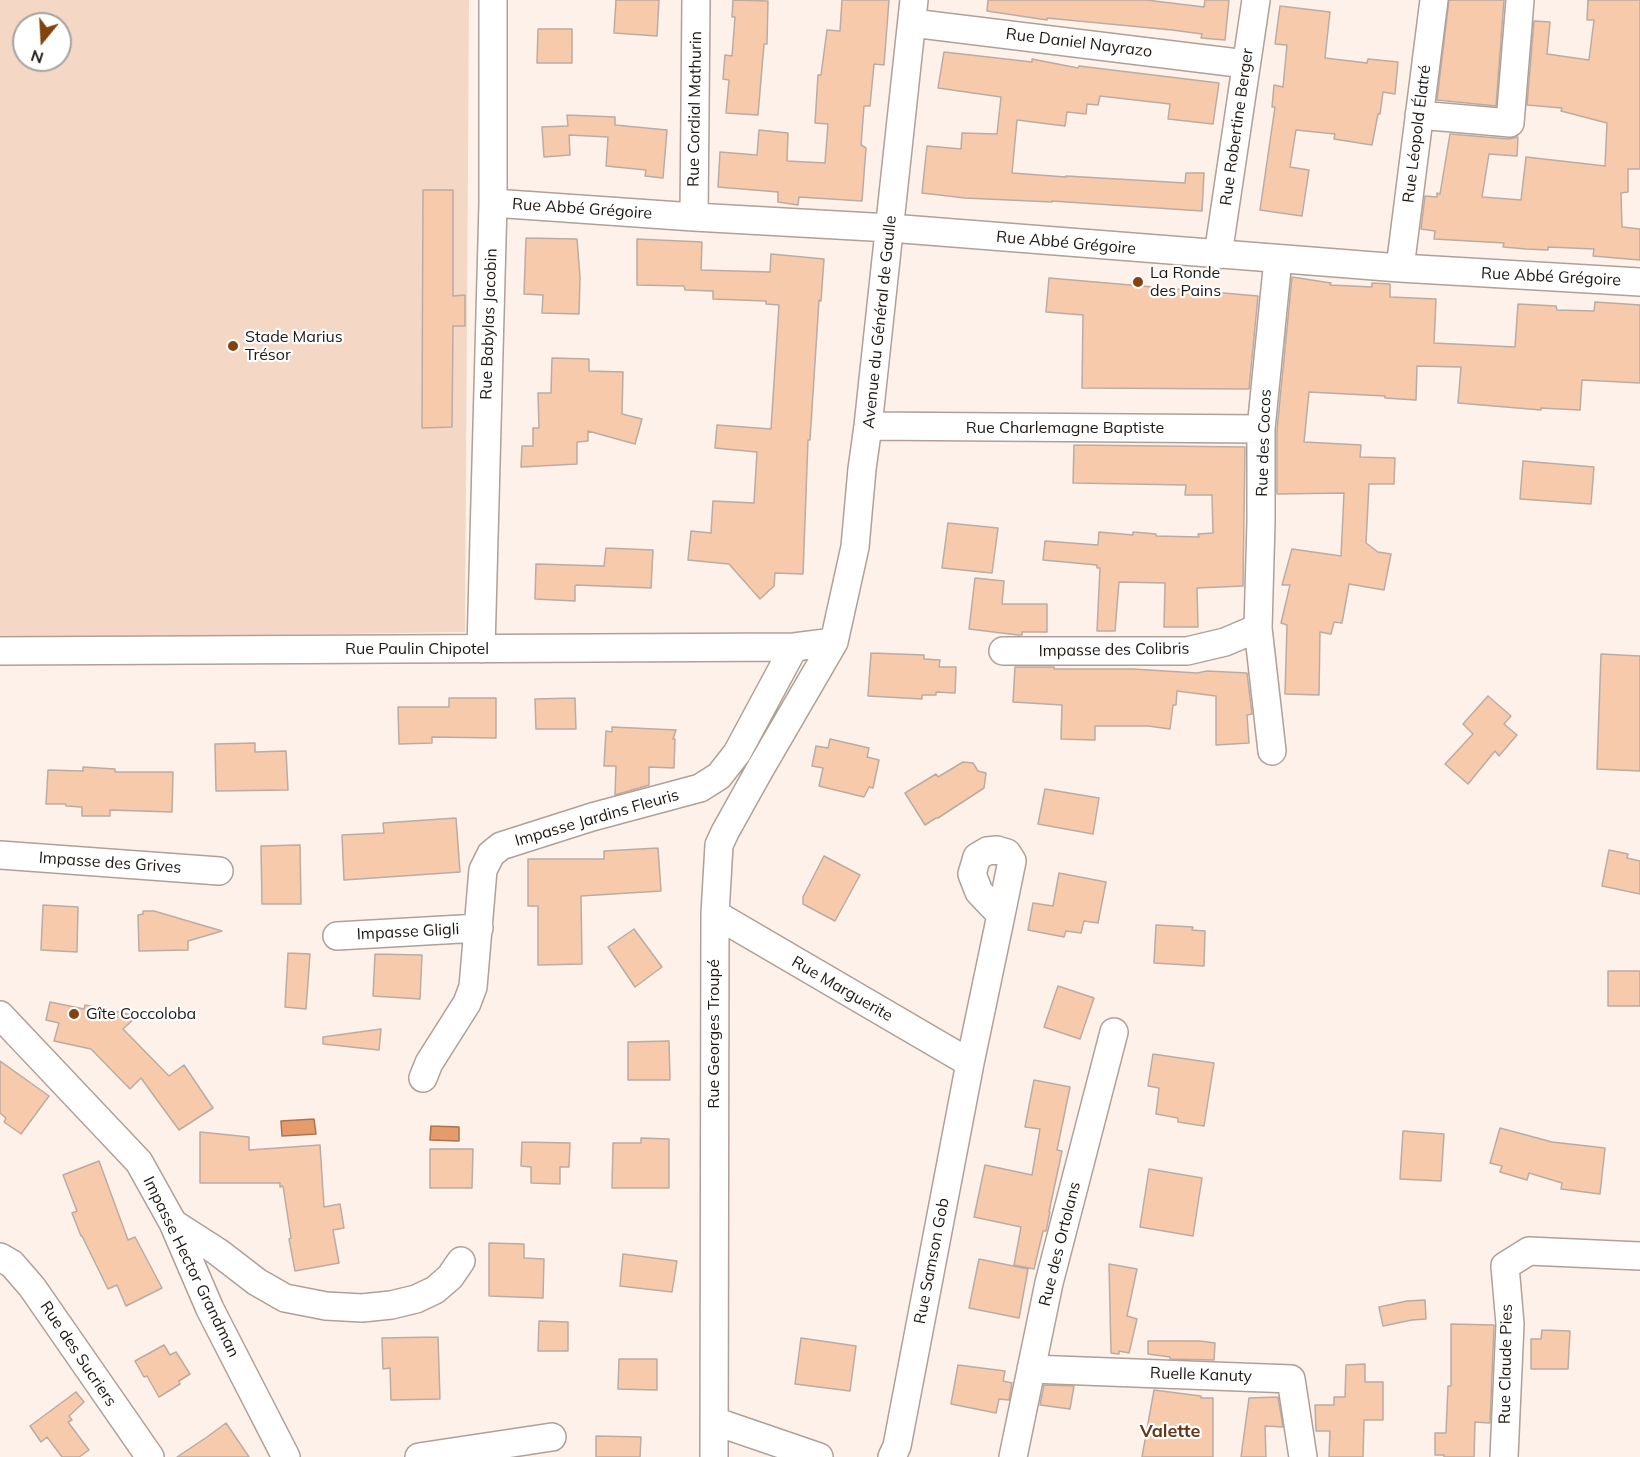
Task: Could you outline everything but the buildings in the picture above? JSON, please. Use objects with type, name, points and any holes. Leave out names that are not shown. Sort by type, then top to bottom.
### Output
[{"type":"street","name":"Rue Babylas Jacobin","points":[[481,649],[493,203],[494,0]]},
{"type":"street","name":"Rue Cordial Mathurin","points":[[694,217],[696,0]]},
{"type":"street","name":"Rue Robertine Berger","points":[[1218,255],[1256,0]]},
{"type":"street","name":"Rue Léopold Élatré","points":[[1400,268],[1434,0]]},
{"type":"street","points":[[1419,114],[1509,123],[1520,0]]},
{"type":"street","name":"Rue Daniel Nayrazo","points":[[913,11],[1246,64]]},
{"type":"street","name":"Avenue du Général de Gaulle","points":[[834,642],[855,548],[913,11]]},
{"type":"street","name":"Rue Abbé Grégoire","points":[[493,203],[890,228],[1400,268],[1640,282]]},
{"type":"street","name":"Rue des Cocos","points":[[1272,751],[1258,628],[1261,429],[1278,259]]},
{"type":"street","name":"Rue Charlemagne Baptiste","points":[[868,426],[1261,429]]},
{"type":"street","name":"Impasse des Colibris","points":[[1003,651],[1186,651],[1225,642],[1258,628]]},
{"type":"street","name":"Rue Paulin Chipotel","points":[[0,651],[794,647],[834,642]]},
{"type":"street","name":"Rue Georges Troupé","points":[[714,1457],[715,914],[719,845],[834,642]]},
{"type":"street","name":"Impasse Jardins Fleuris","points":[[423,1078],[429,1063],[467,1003],[473,987],[483,870],[491,854],[501,846],[592,817],[700,788],[719,776],[737,753],[794,647]]},
{"type":"street","name":"Impasse des Grives","points":[[0,855],[219,871]]},
{"type":"street","name":"Rue Marguerite","points":[[715,914],[970,1063]]},
{"type":"street","name":"Rue Samson Gob","points":[[892,1457],[897,1446],[970,1063],[1001,915]]},
{"type":"street","name":"Impasse Gligli","points":[[337,936],[479,928]]},
{"type":"street","name":"Impasse Hector Grandman","points":[[0,1015],[139,1162],[173,1223],[210,1310],[286,1457]]},
{"type":"street","name":"Rue des Ortolans","points":[[1013,1457],[1049,1282],[1114,1032]]},
{"type":"street","points":[[173,1223],[218,1252],[257,1282],[285,1298],[326,1306],[362,1308],[391,1305],[416,1299],[435,1290],[450,1277],[461,1261]]},
{"type":"street","name":"Rue Claude Pies","points":[[1504,1457],[1510,1324],[1505,1266],[1529,1251],[1640,1256]]},
{"type":"street","name":"Rue des Sucriers","points":[[0,1257],[12,1264],[32,1287],[150,1457]]},
{"type":"street","name":"Ruelle Kanuty","points":[[1031,1369],[1291,1379],[1303,1457]]},
{"type":"street","points":[[714,1421],[819,1457]]},
{"type":"street","points":[[419,1457],[552,1437]]},
{"type":"shaded area","name":"Stade Marius Trésor","points":[[0,0],[469,0],[465,632],[0,639]]},
{"type":"shaded area","points":[[314,1119],[316,1134],[282,1136],[281,1121]]},
{"type":"shaded area","points":[[431,1126],[459,1127],[459,1141],[430,1140]]},
{"type":"place","name":"La Ronde des Pains","points":[[1138,282]]},
{"type":"place","name":"Stade Marius Trésor","points":[[233,346]]},
{"type":"place","name":"Gîte Coccoloba","points":[[74,1014]]},
{"type":"district","name":"Valette","points":[[1170,1432]]}]
